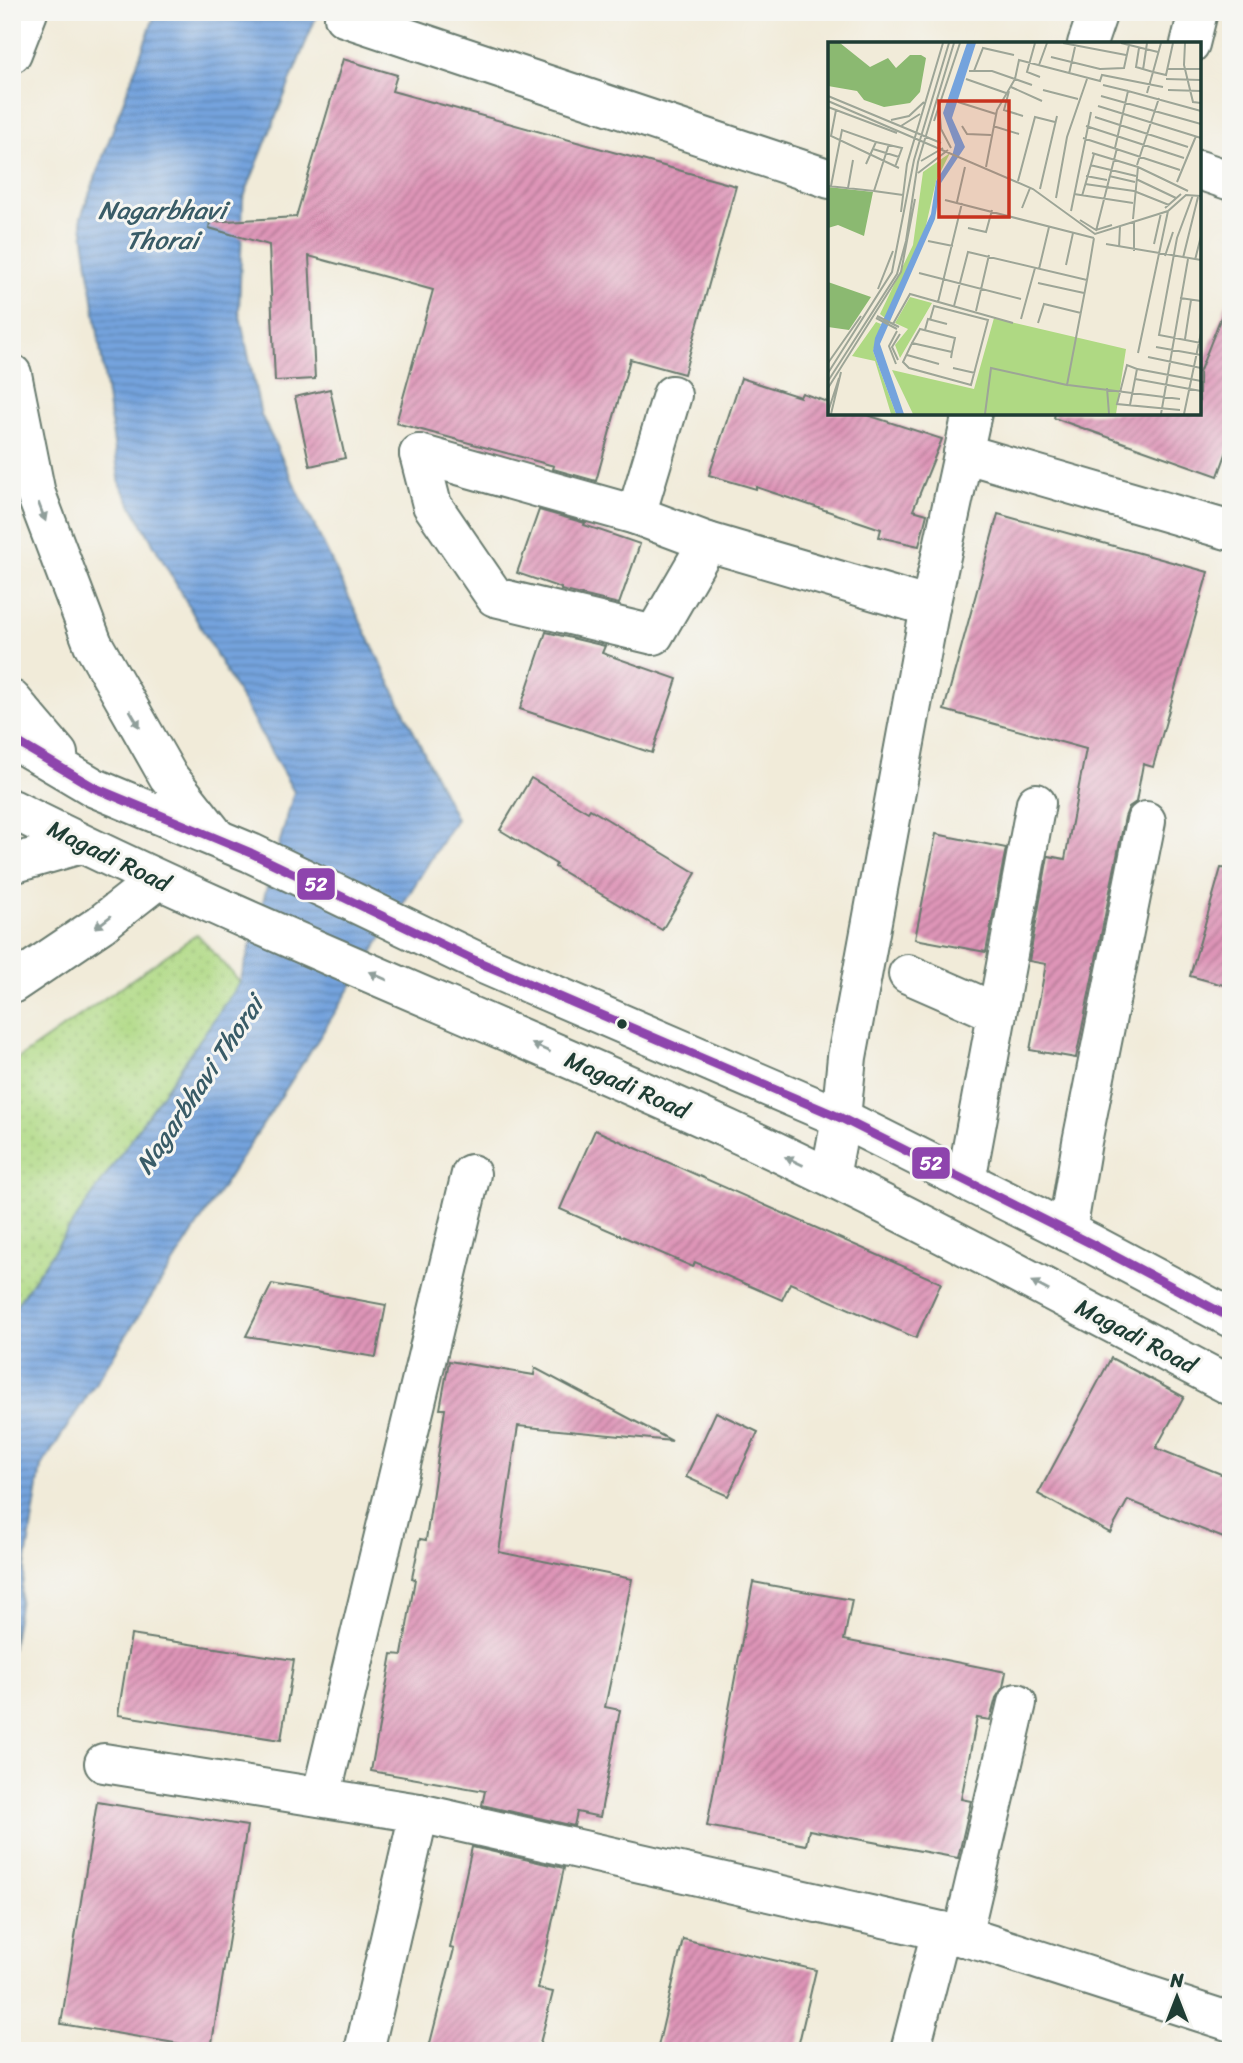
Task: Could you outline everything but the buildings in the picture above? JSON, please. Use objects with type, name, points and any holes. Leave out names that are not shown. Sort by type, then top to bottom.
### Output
[{"type":"street","points":[[12,53],[28,12]]},
{"type":"street","points":[[1088,42],[1098,12]]},
{"type":"street","points":[[1190,42],[1198,12]]},
{"type":"street","points":[[344,17],[828,178]]},
{"type":"street","points":[[1201,171],[1231,181]]},
{"type":"street","points":[[12,374],[36,494],[93,644],[167,776],[235,847]]},
{"type":"street","points":[[636,516],[672,395]]},
{"type":"street","points":[[830,1177],[841,1118],[847,1057],[930,607],[972,415]]},
{"type":"street","points":[[963,453],[1231,531]]},
{"type":"street","points":[[708,542],[654,635],[495,597],[432,505],[419,454],[636,516],[708,542],[930,607]]},
{"type":"street","points":[[12,700],[51,747],[95,788]]},
{"type":"street","points":[[12,739],[95,788],[235,847],[474,960],[841,1118],[1067,1231],[1231,1318]]},
{"type":"street","points":[[966,1181],[1036,803]]},
{"type":"street","name":"Magadi Road","points":[[12,809],[157,880],[729,1130],[830,1177],[1231,1386]]},
{"type":"street","points":[[1067,1231],[1082,1142],[1146,821]]},
{"type":"street","points":[[12,864],[81,844]]},
{"type":"street","points":[[12,984],[101,924],[157,880]]},
{"type":"street","points":[[908,974],[997,1013]]},
{"type":"street","points":[[321,1797],[471,1174]]},
{"type":"street","points":[[910,2051],[951,1934],[1017,1703]]},
{"type":"street","points":[[104,1763],[419,1813],[951,1934],[1231,2022]]},
{"type":"street","points":[[364,2051],[419,1813]]},
{"type":"green space","points":[[197,934],[240,982],[12,1311],[12,1063]]},
{"type":"water","name":"Nagarbhavi Thorai","points":[[156,12],[318,12],[243,199],[239,311],[261,415],[456,819],[319,1038],[41,1467],[12,1649],[12,1311],[240,982],[294,792],[120,485],[81,217]]},
{"type":"transit line","name":"52","points":[[12,739],[95,788],[251,853],[474,960],[841,1118],[1090,1243],[1231,1318]]}]
